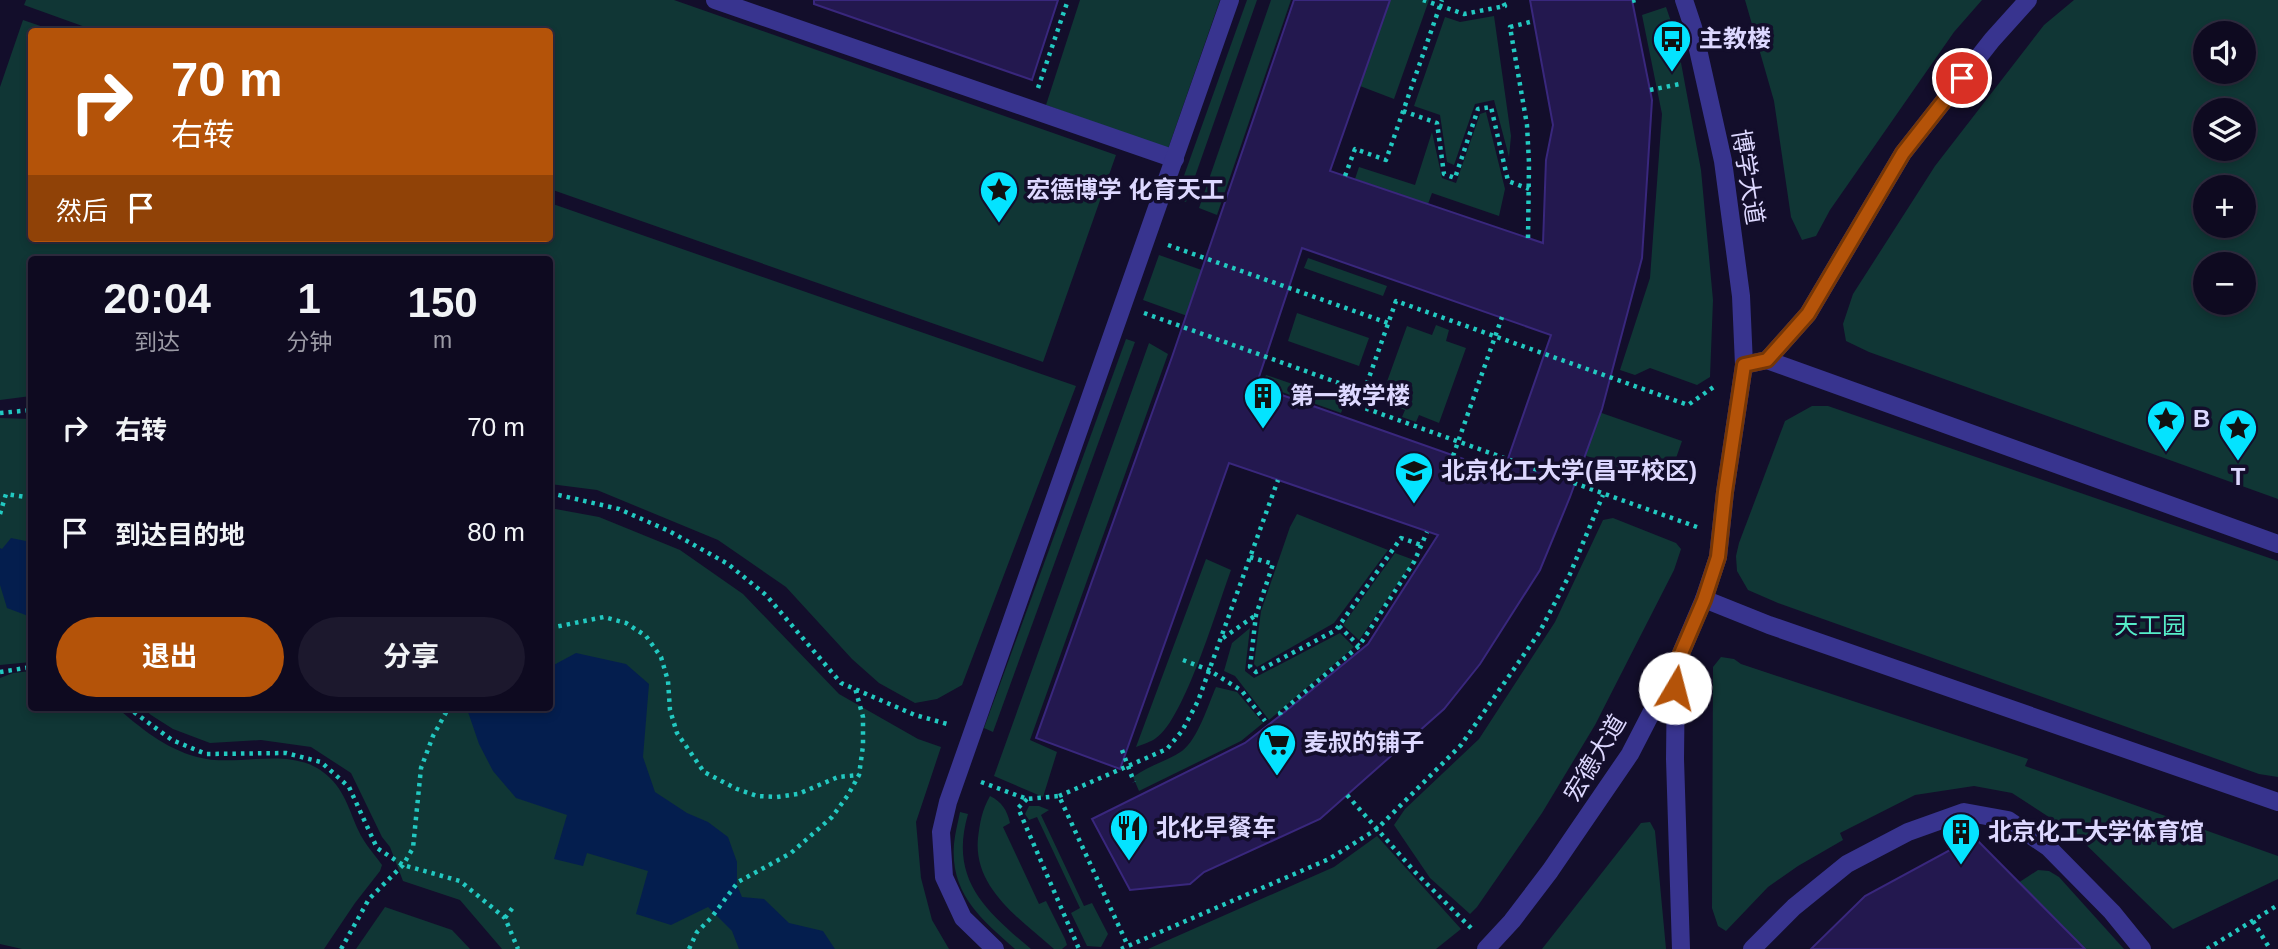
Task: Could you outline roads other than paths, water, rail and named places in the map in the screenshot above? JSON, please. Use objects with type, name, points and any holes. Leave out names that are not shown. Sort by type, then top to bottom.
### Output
[{"type":"street","points":[[715,0],[1175,159]]},
{"type":"street","points":[[995,949],[962,918],[944,877],[941,832],[947,802],[1230,0]]},
{"type":"street","name":"博学大道","points":[[1684,0],[1693,27],[1723,161],[1741,296],[1744,365]]},
{"type":"street","points":[[1767,360],[1808,314],[1903,153],[1992,40],[2028,0]]},
{"type":"street","points":[[1744,365],[1767,360],[2278,544]]},
{"type":"street","name":"宏德大道","points":[[1488,946],[1550,872],[1593,811],[1630,754],[1676,665],[1704,600],[1718,557],[1744,365]]},
{"type":"street","points":[[1704,600],[2278,803]]},
{"type":"street","points":[[1676,665],[1675,759],[1681,949]]},
{"type":"street","points":[[1752,949],[1794,907],[1847,864],[1908,832],[1964,812],[2008,820],[2048,847],[2112,912],[2142,949]]},
{"type":"water","points":[[11,538],[28,541],[28,616],[7,608],[0,585],[0,548]]},
{"type":"water","points":[[576,653],[626,664],[649,684],[643,757],[655,792],[687,813],[708,822],[728,837],[737,862],[737,885],[742,897],[764,899],[789,923],[823,931],[835,949],[739,949],[732,931],[708,907],[671,925],[636,914],[648,871],[587,853],[583,866],[554,859],[567,815],[516,798],[493,771],[479,744],[468,711],[553,711],[553,665]]},
{"type":"place","name":"主教楼","points":[[1672,73]]},
{"type":"place","name":"宏德博学 化育天工","points":[[999,224]]},
{"type":"place","name":"第一教学楼","points":[[1263,430]]},
{"type":"place","name":"B","points":[[2166,453]]},
{"type":"place","name":"T","points":[[2238,462]]},
{"type":"place","name":"北京化工大学(昌平校区)","points":[[1414,505]]},
{"type":"place","name":"麦叔的铺子","points":[[1277,777]]},
{"type":"place","name":"北化早餐车","points":[[1129,862]]},
{"type":"place","name":"北京化工大学体育馆","points":[[1961,866]]},
{"type":"park label","name":"天工园","points":[[2150,626]]}]
